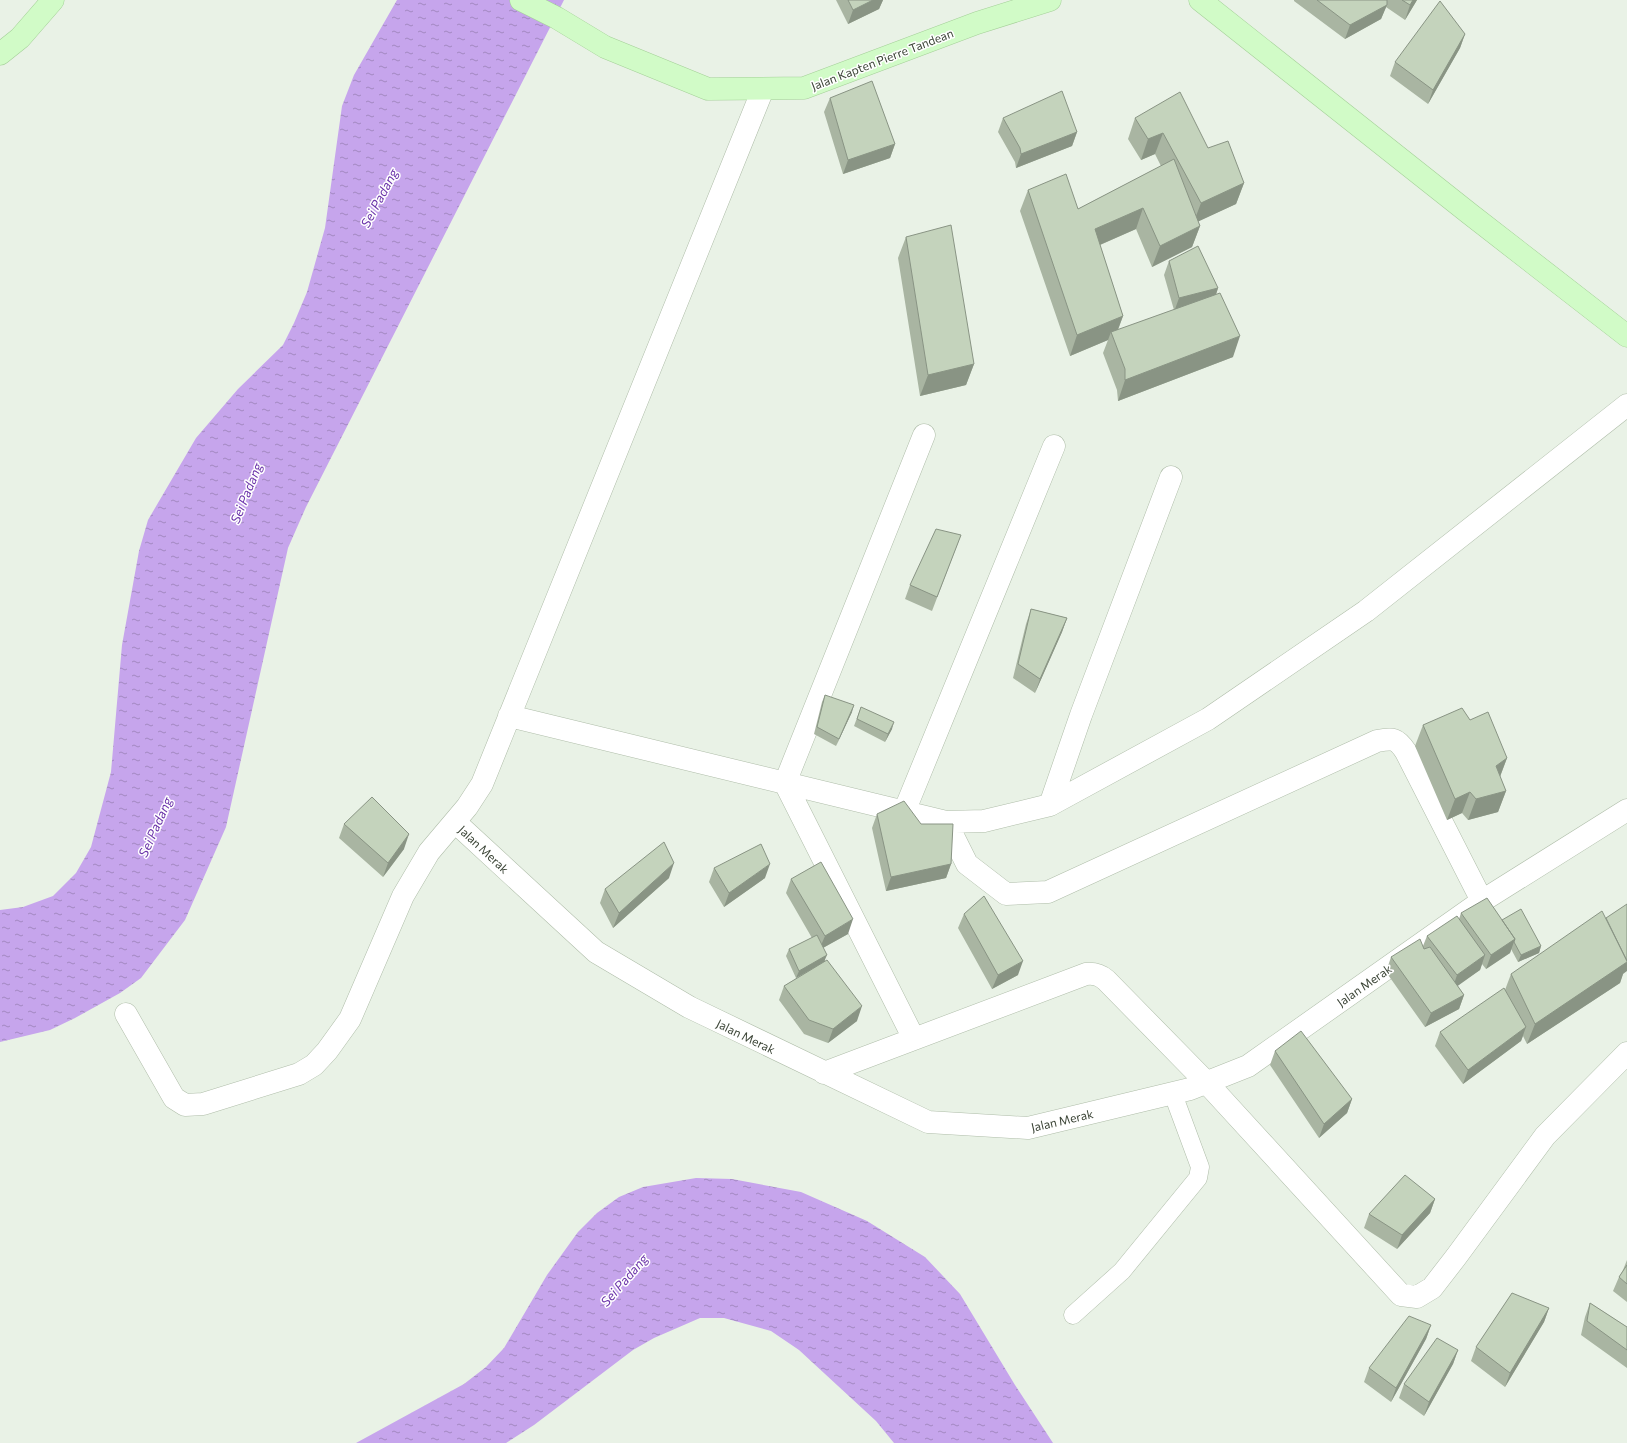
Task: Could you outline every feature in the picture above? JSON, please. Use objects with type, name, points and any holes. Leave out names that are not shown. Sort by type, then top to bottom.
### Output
[{"type":"main road","points":[[0,54],[20,38],[53,0]]},
{"type":"main road","name":"Jalan Kapten Pierre Tandean","points":[[521,0],[557,18],[605,47],[708,89],[804,88],[977,23],[1050,0]]},
{"type":"main road","points":[[1200,0],[1470,214],[1627,336]]},
{"type":"street","points":[[126,1014],[174,1098],[185,1105],[203,1104],[299,1074],[314,1065],[327,1051],[350,1019],[404,896],[429,852],[467,808],[482,784],[763,89]]},
{"type":"street","points":[[509,716],[946,822],[984,821],[1050,805],[1208,719],[1366,611],[1627,405]]},
{"type":"street","points":[[914,1039],[786,783],[924,435]]},
{"type":"street","points":[[904,812],[1054,446]]},
{"type":"street","points":[[1050,805],[1081,715],[1171,477]]},
{"type":"street","points":[[946,822],[968,864],[1006,894],[1048,892],[1370,744],[1389,739],[1397,741],[1406,752],[1482,901]]},
{"type":"street","name":"Jalan Merak","points":[[455,822],[596,952],[689,1008],[928,1122],[1028,1128],[1173,1094],[1207,1083],[1248,1066],[1482,901],[1625,816]]},
{"type":"street","points":[[824,1073],[1086,974],[1093,973],[1101,976],[1207,1083],[1401,1295],[1417,1297],[1432,1288],[1447,1270],[1545,1136],[1627,1054]]},
{"type":"lane","points":[[1073,1316],[1122,1271],[1198,1178],[1200,1167],[1173,1094]]},
{"type":"water","name":"Sei Padang","points":[[397,0],[564,0],[306,507],[288,548],[226,827],[185,920],[141,978],[120,993],[50,1030],[0,1042],[0,910],[23,907],[53,896],[76,873],[91,847],[111,772],[122,645],[139,551],[148,520],[196,438],[238,389],[283,345],[294,323],[307,292],[325,228],[342,106],[354,75]]},
{"type":"water","name":"Sei Padang","points":[[696,1178],[732,1179],[801,1192],[867,1221],[925,1257],[960,1294],[1015,1385],[1053,1443],[894,1443],[876,1421],[799,1350],[771,1331],[724,1318],[700,1318],[654,1338],[633,1350],[534,1425],[506,1443],[356,1443],[464,1384],[486,1367],[504,1348],[547,1275],[578,1232],[597,1213],[619,1197],[643,1187]]},
{"type":"building","points":[[848,0],[873,0],[853,10]]},
{"type":"building","points":[[1317,0],[1387,0],[1387,5],[1350,25]]},
{"type":"building","points":[[1402,0],[1413,0],[1410,5]]},
{"type":"building","points":[[1440,1],[1465,34],[1433,90],[1395,62]]},
{"type":"building","points":[[872,81],[895,144],[848,160],[830,98]]},
{"type":"building","points":[[1062,91],[1077,132],[1021,154],[1020,148],[1003,118]]},
{"type":"building","points":[[1180,92],[1208,148],[1228,141],[1244,183],[1201,203],[1163,133],[1148,139],[1135,118]]},
{"type":"building","points":[[1174,159],[1200,226],[1160,246],[1143,208],[1095,229],[1123,316],[1077,335],[1028,190],[1066,174],[1078,209]]},
{"type":"building","points":[[951,225],[974,364],[928,375],[906,237]]},
{"type":"building","points":[[1198,246],[1218,288],[1179,298],[1169,261]]},
{"type":"building","points":[[1220,293],[1240,336],[1125,380],[1125,369],[1111,332]]},
{"type":"building","points":[[936,529],[961,535],[937,597],[910,585]]},
{"type":"building","points":[[1031,609],[1067,618],[1040,679],[1018,664]]},
{"type":"building","points":[[825,695],[854,705],[839,739],[817,727]]},
{"type":"building","points":[[861,707],[894,722],[888,734],[857,719]]},
{"type":"building","points":[[1462,708],[1470,720],[1488,712],[1507,758],[1496,766],[1506,791],[1476,799],[1470,792],[1455,799],[1423,725]]},
{"type":"building","points":[[372,797],[409,834],[388,863],[344,824]]},
{"type":"building","points":[[904,801],[921,824],[953,824],[951,864],[891,877],[877,814]]},
{"type":"building","points":[[664,842],[674,863],[619,913],[605,889]]},
{"type":"building","points":[[761,844],[770,864],[729,893],[714,868]]},
{"type":"building","points":[[821,862],[853,919],[825,936],[791,879]]},
{"type":"building","points":[[984,896],[1023,961],[998,975],[964,914]]},
{"type":"building","points":[[1487,898],[1515,939],[1491,955],[1461,913]]},
{"type":"building","points":[[1627,904],[1627,961],[1606,918]]},
{"type":"building","points":[[1521,909],[1541,946],[1521,955],[1514,942],[1515,939],[1502,920]]},
{"type":"building","points":[[1602,911],[1627,962],[1535,1024],[1511,974]]},
{"type":"building","points":[[1457,916],[1485,955],[1457,975],[1427,936]]},
{"type":"building","points":[[817,935],[827,955],[799,971],[789,949]]},
{"type":"building","points":[[1420,939],[1424,949],[1430,947],[1464,995],[1431,1013],[1391,957]]},
{"type":"building","points":[[827,960],[862,1006],[833,1029],[809,1020],[784,986]]},
{"type":"building","points":[[1504,988],[1526,1027],[1468,1070],[1440,1032]]},
{"type":"building","points":[[1301,1031],[1352,1099],[1324,1124],[1275,1051]]},
{"type":"building","points":[[1405,1175],[1435,1199],[1402,1235],[1369,1214]]},
{"type":"building","points":[[1627,1265],[1627,1284],[1619,1277]]},
{"type":"building","points":[[1512,1293],[1549,1308],[1510,1373],[1476,1347]]},
{"type":"building","points":[[1590,1303],[1627,1327],[1627,1350],[1587,1321]]},
{"type":"building","points":[[1409,1316],[1431,1325],[1396,1388],[1369,1368]]},
{"type":"building","points":[[1437,1338],[1458,1350],[1429,1402],[1404,1384]]}]
